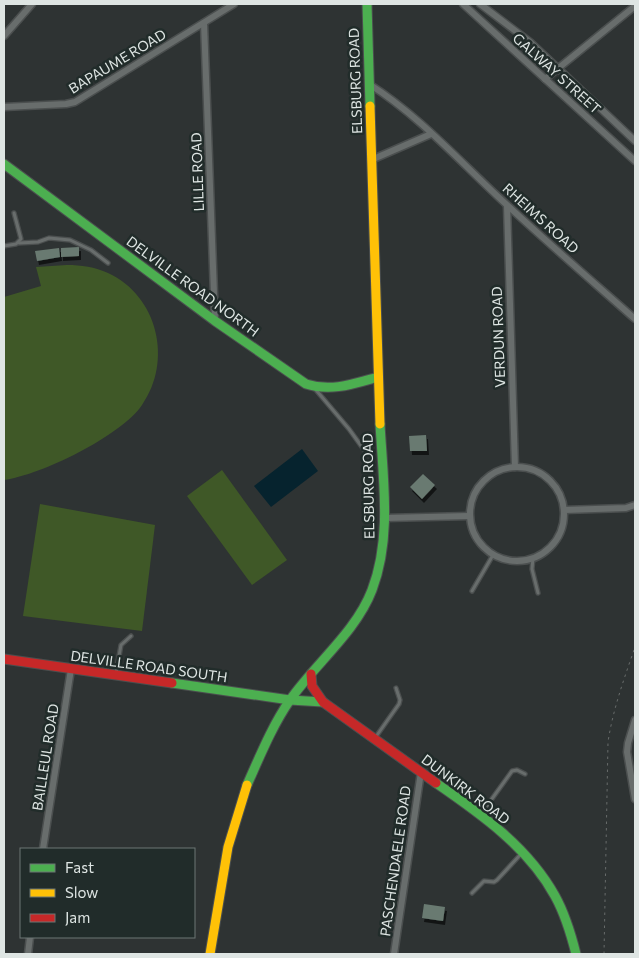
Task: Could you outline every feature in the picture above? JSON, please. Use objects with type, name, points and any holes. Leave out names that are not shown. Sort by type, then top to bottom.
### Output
[{"type":"main road","name":"ELSBURG ROAD","points":[[210,954],[222,876],[246,787],[267,742],[290,700],[352,624],[372,590],[380,563],[385,518],[378,378],[366,4]]},
{"type":"main road","name":"DELVILLE ROAD NORTH","points":[[4,164],[215,321],[299,380],[322,389],[337,388],[378,378]]},
{"type":"main road","name":"DELVILLE ROAD SOUTH","points":[[4,659],[290,700]]},
{"type":"main road","points":[[311,674],[312,689],[323,702]]},
{"type":"main road","points":[[290,700],[323,702]]},
{"type":"main road","name":"DUNKIRK ROAD","points":[[323,702],[480,815],[524,852],[545,880],[561,910],[576,954]]},
{"type":"street","points":[[4,36],[32,4]]},
{"type":"street","name":"BAPAUME ROAD","points":[[4,107],[75,102],[204,23],[222,7],[234,4]]},
{"type":"street","name":"GALWAY STREET","points":[[463,4],[635,161]]},
{"type":"street","name":"GALWAY STREET","points":[[480,4],[515,29],[635,141]]},
{"type":"street","points":[[545,78],[635,6]]},
{"type":"street","name":"LILLE ROAD","points":[[204,23],[215,321]]},
{"type":"street","name":"RHEIMS ROAD","points":[[369,84],[389,97],[431,134],[507,206],[635,319]]},
{"type":"street","points":[[372,160],[431,134]]},
{"type":"street","name":"VERDUN ROAD","points":[[507,206],[515,467]]},
{"type":"street","points":[[515,467],[532,469],[548,478],[558,492],[564,510],[562,525],[556,540],[546,551],[533,558],[512,561],[493,555],[484,549],[473,532],[470,516],[474,494],[483,480],[498,470],[515,467]]},
{"type":"street","points":[[564,510],[626,508],[635,505]]},
{"type":"street","points":[[385,518],[470,516]]},
{"type":"street","name":"BAILLEUL ROAD","points":[[44,848],[71,670]]},
{"type":"street","points":[[635,720],[627,752],[635,799]]},
{"type":"street","name":"PASCHENDAELE ROAD","points":[[394,954],[421,772]]},
{"type":"street","points":[[28,954],[30,938]]},
{"type":"lane","points":[[14,213],[21,235],[19,242]]},
{"type":"lane","points":[[4,246],[19,242],[38,242],[49,238],[70,240],[91,250],[108,263]]},
{"type":"lane","points":[[314,387],[349,428],[367,454]]},
{"type":"lane","points":[[472,591],[493,555]]},
{"type":"lane","points":[[533,558],[532,570],[538,593]]},
{"type":"lane","points":[[116,676],[121,646],[131,636]]},
{"type":"lane","points":[[375,739],[399,704],[400,700],[396,688]]},
{"type":"lane","points":[[480,815],[512,771],[517,770],[525,774]]},
{"type":"lane","points":[[472,893],[484,882],[494,882],[497,880],[524,852]]},
{"type":"path","points":[[604,954],[608,742],[618,692],[635,647]]},
{"type":"green space","points":[[67,265],[88,267],[108,273],[125,283],[139,297],[149,313],[155,331],[158,350],[157,369],[151,388],[142,405],[132,417],[117,429],[99,441],[58,462],[20,477],[4,480],[4,297],[41,286],[36,267]]},
{"type":"green space","points":[[222,470],[287,560],[252,585],[187,496]]},
{"type":"green space","points":[[40,504],[155,525],[142,631],[23,616]]},
{"type":"water","points":[[302,449],[318,471],[271,507],[254,486]]},
{"type":"building","points":[[79,247],[79,256],[61,257],[61,248]]},
{"type":"building","points":[[59,248],[60,257],[37,261],[35,251]]},
{"type":"building","points":[[426,435],[427,451],[410,451],[409,436]]},
{"type":"building","points":[[423,474],[435,485],[422,499],[410,487]]},
{"type":"building","points":[[424,904],[445,907],[443,921],[422,918]]},
{"type":"traffic: fast","points":[[367,4],[370,106]]},
{"type":"traffic: fast","points":[[4,164],[215,321],[306,384],[333,387],[378,377]]},
{"type":"traffic: fast","points":[[247,785],[267,741],[290,700],[346,634],[365,605],[372,590],[382,550],[384,529],[385,508],[380,424]]},
{"type":"traffic: fast","points":[[172,683],[290,700],[323,702]]},
{"type":"traffic: fast","points":[[436,783],[486,819],[531,862],[544,878],[559,903],[576,954]]},
{"type":"traffic: slow","points":[[370,106],[380,424]]},
{"type":"traffic: slow","points":[[210,954],[228,847],[247,785]]},
{"type":"traffic: jam","points":[[4,659],[172,683]]},
{"type":"traffic: jam","points":[[311,674],[312,686],[323,702],[436,783]]}]
